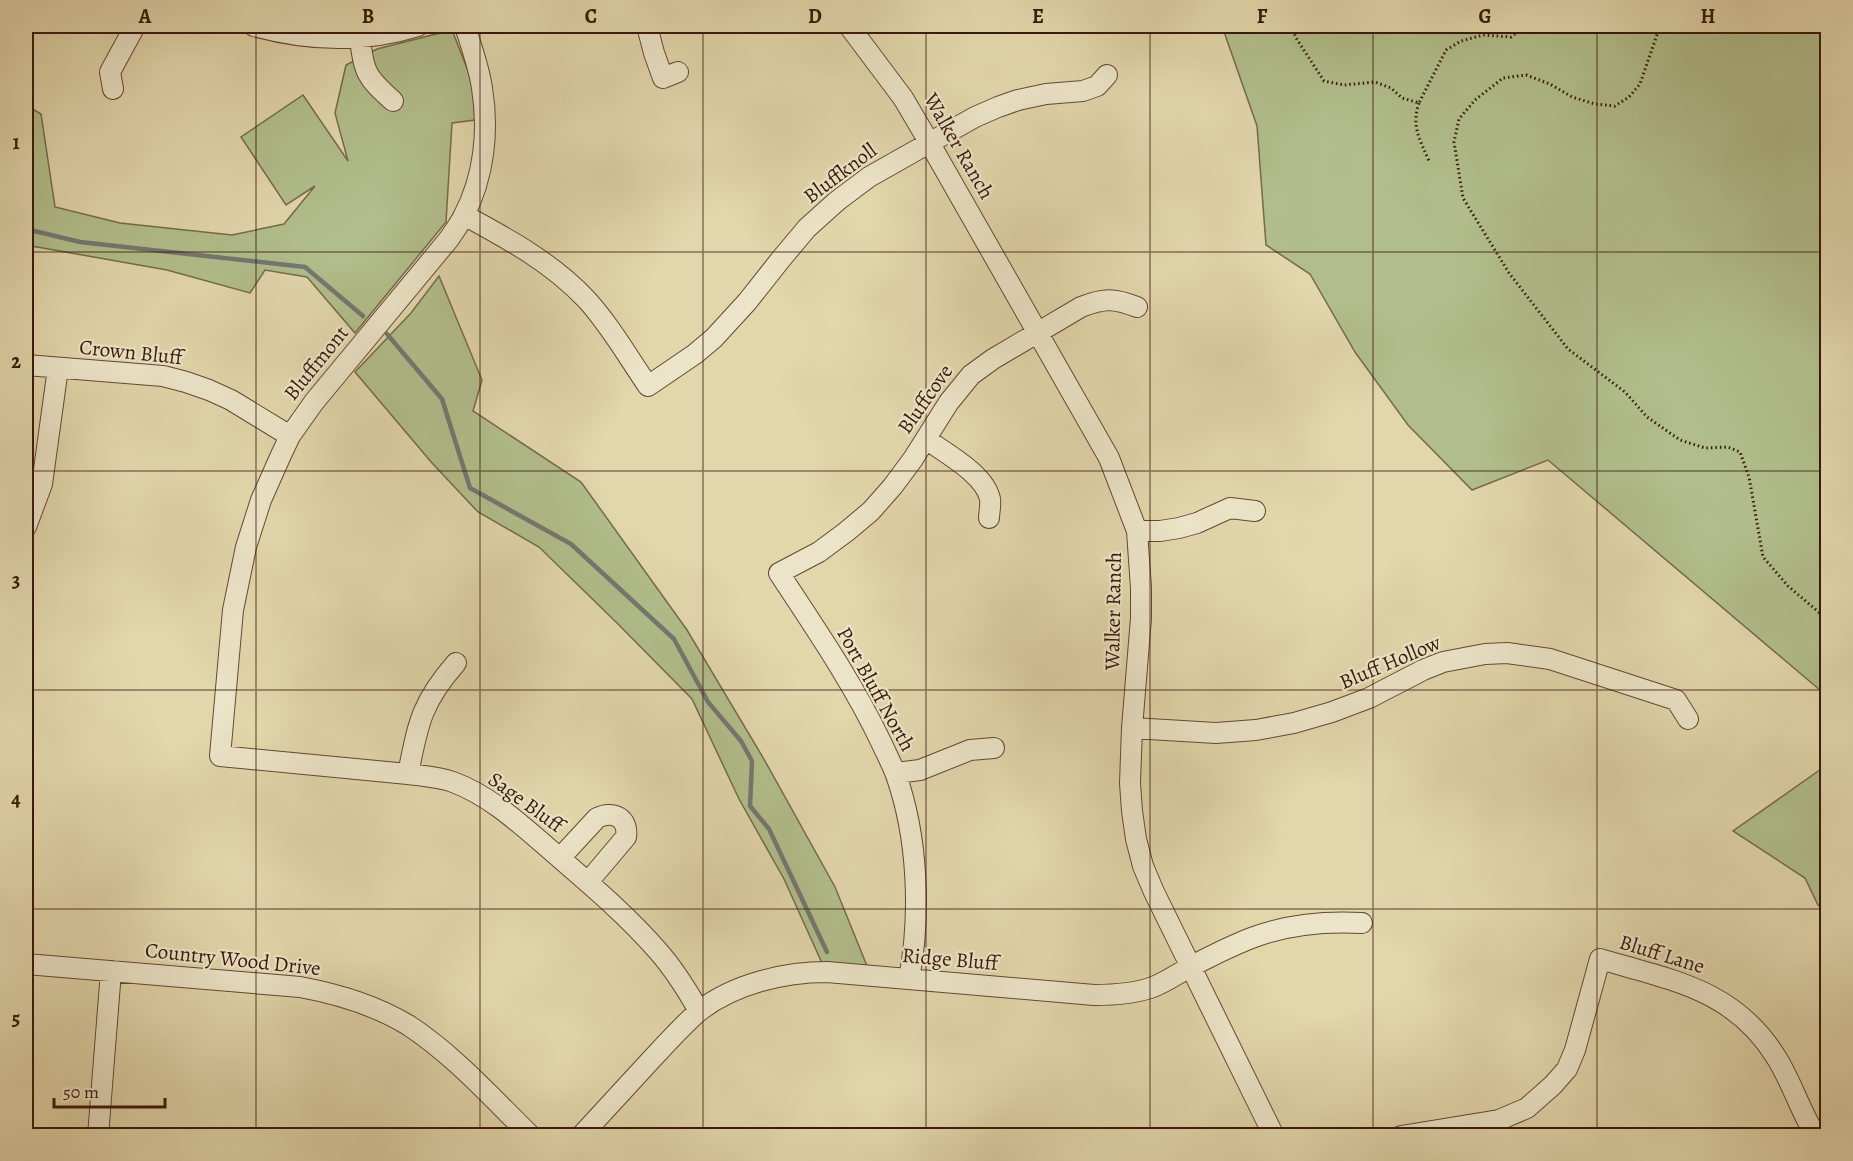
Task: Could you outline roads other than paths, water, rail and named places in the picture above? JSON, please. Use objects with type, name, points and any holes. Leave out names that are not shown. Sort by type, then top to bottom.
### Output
[{"type":"street","points":[[113,89],[110,72],[135,26]]},
{"type":"street","points":[[254,26],[276,32],[332,38],[360,37],[418,26]]},
{"type":"street","name":"Bluffmont","points":[[220,756],[233,610],[246,547],[261,500],[290,436],[314,402],[449,239],[464,215],[475,186],[481,165],[486,120],[482,87],[465,26]]},
{"type":"street","points":[[647,26],[663,78],[678,72]]},
{"type":"street","name":"Walker Ranch","points":[[849,26],[903,98],[1038,333],[1109,458],[1137,531],[1142,588],[1130,783],[1136,839],[1143,866],[1154,892],[1274,1136]]},
{"type":"street","points":[[360,37],[366,72],[372,83],[393,101]]},
{"type":"street","name":"Bluffknoll","points":[[464,215],[511,240],[538,257],[563,277],[586,299],[606,324],[648,386],[714,338],[747,302],[807,228],[869,177],[929,142],[998,107],[1046,94],[1083,92],[1097,86],[1107,75]]},
{"type":"street","name":"Bluffcove","points":[[779,573],[819,552],[871,511],[893,486],[949,402],[971,375],[993,359],[1095,301],[1112,299],[1137,307]]},
{"type":"street","name":"Crown Bluff","points":[[26,365],[163,376],[186,382],[231,400],[290,436]]},
{"type":"street","points":[[26,527],[42,484],[58,368]]},
{"type":"street","points":[[926,439],[966,467],[980,480],[990,498],[989,518]]},
{"type":"street","points":[[1137,531],[1179,528],[1197,523],[1230,508],[1255,511]]},
{"type":"street","name":"Port Bluff North","points":[[779,573],[858,696],[896,773],[913,844],[916,902],[913,960],[909,979]]},
{"type":"street","name":"Bluff Hollow","points":[[1132,728],[1216,733],[1256,730],[1294,723],[1369,698],[1443,662],[1464,657],[1507,653],[1560,662],[1676,700],[1688,719]]},
{"type":"street","points":[[408,774],[418,724],[424,709],[439,682],[456,663]]},
{"type":"street","points":[[896,773],[920,770],[970,750],[994,748]]},
{"type":"street","name":"Sage Bluff","points":[[220,756],[408,774],[452,782],[491,801],[588,882],[635,927],[679,977],[699,1011]]},
{"type":"street","points":[[560,858],[597,818],[604,814],[618,817],[625,824],[626,837],[588,882]]},
{"type":"street","name":"Ridge Bluff","points":[[581,1136],[699,1011],[745,987],[789,974],[827,972],[1094,995],[1123,995],[1164,983],[1233,946],[1257,936],[1307,924],[1333,921],[1362,923]]},
{"type":"street","name":"Bluff Lane","points":[[1401,1136],[1484,1124],[1527,1108],[1567,1069],[1575,1050],[1600,959],[1690,985],[1707,993],[1738,1014],[1765,1041],[1776,1057],[1816,1136]]},
{"type":"street","name":"Country Wood Drive","points":[[26,964],[300,987],[355,1000],[382,1011],[430,1041],[452,1059],[531,1136]]},
{"type":"street","points":[[98,1136],[111,971]]},
{"type":"waterway","points":[[26,229],[80,242],[305,267],[363,316]]},
{"type":"waterway","points":[[387,334],[442,399],[470,488],[571,544],[674,639],[708,702],[741,741],[752,761],[750,806],[769,829],[827,952]]}]
